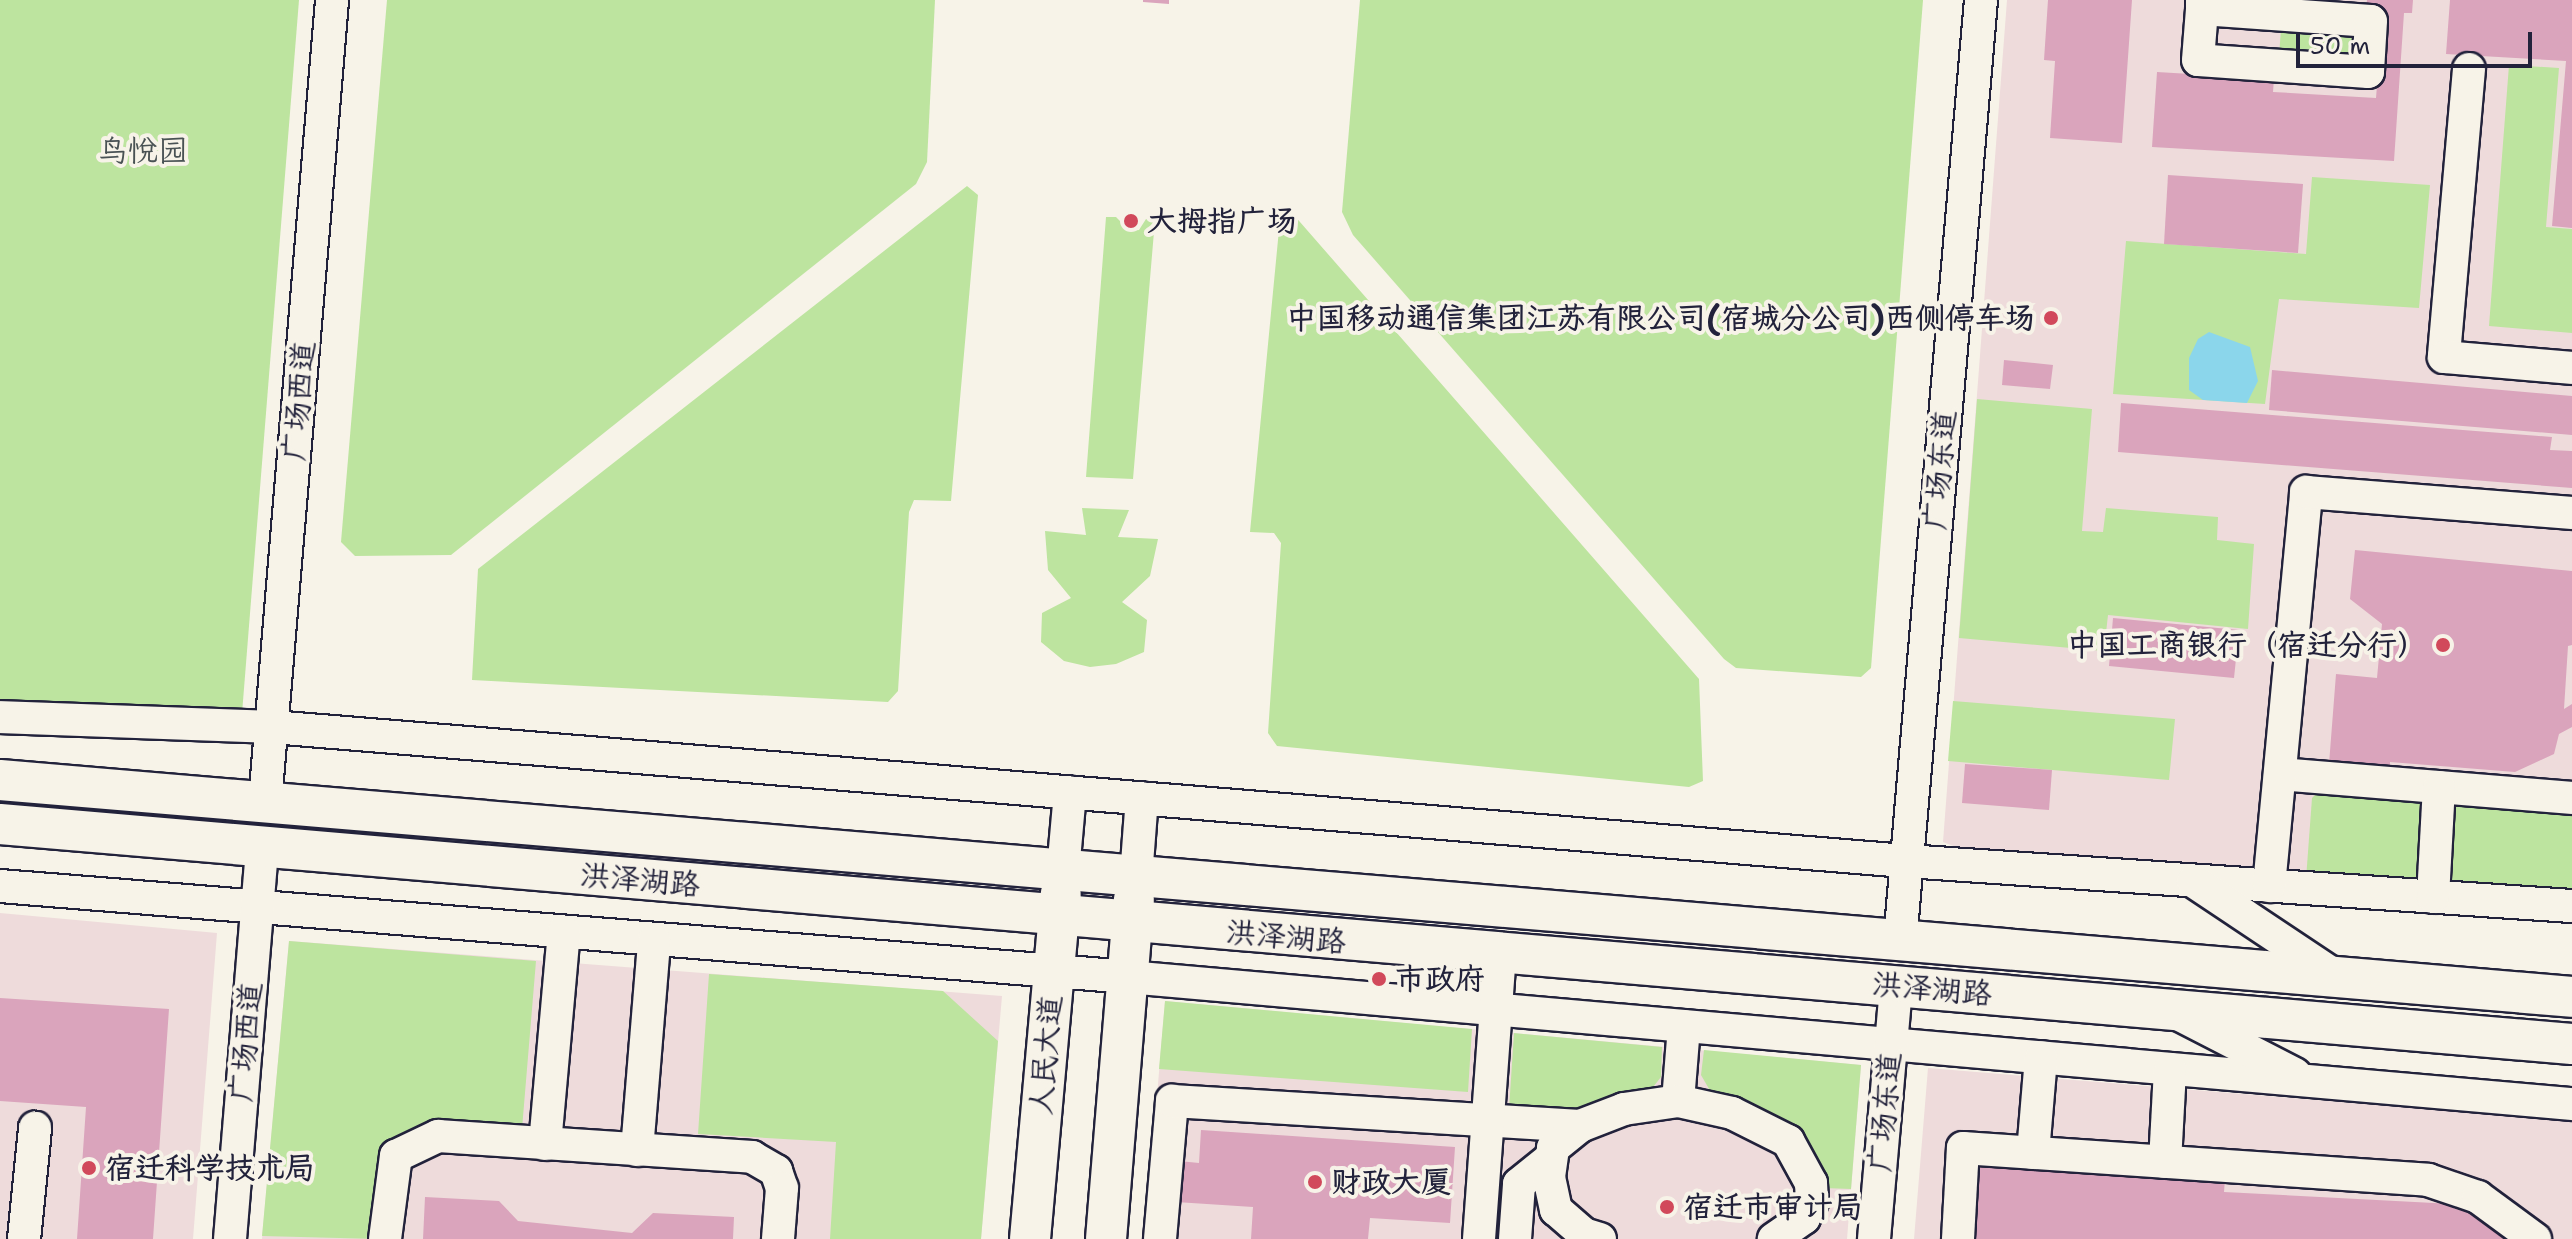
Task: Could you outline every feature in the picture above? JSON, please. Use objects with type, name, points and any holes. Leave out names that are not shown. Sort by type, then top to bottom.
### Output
[{"type":"main road","name":"洪泽湖路","points":[[12,778],[1063,871],[2572,997]]},
{"type":"main road","name":"洪泽湖路","points":[[0,824],[1058,919],[2572,1044]]},
{"type":"main road","name":"人民大道","points":[[1030,1239],[1063,871]]},
{"type":"main road","points":[[1106,1239],[1136,877]]},
{"type":"main road","points":[[2510,991],[2572,986]]},
{"type":"main road","points":[[2505,1038],[2572,1052]]},
{"type":"street","name":"广场西道","points":[[265,802],[332,0]]},
{"type":"street","name":"广场东道","points":[[1900,941],[1981,0]]},
{"type":"street","points":[[2202,4],[2371,21],[2368,72],[2198,60],[2202,4]]},
{"type":"street","points":[[2469,69],[2444,357],[2572,368]]},
{"type":"street","points":[[2269,886],[2306,492],[2572,513]]},
{"type":"street","points":[[0,717],[272,727],[1906,861],[2572,906]]},
{"type":"street","points":[[2280,774],[2572,798]]},
{"type":"street","points":[[2433,897],[2439,787]]},
{"type":"street","points":[[1063,871],[1070,792]]},
{"type":"street","points":[[1136,877],[1142,798]]},
{"type":"street","name":"广场西道","points":[[230,1239],[262,846]]},
{"type":"street","points":[[2192,880],[2337,977]]},
{"type":"street","points":[[0,886],[1128,977],[2572,1104]]},
{"type":"street","points":[[545,1144],[564,932]]},
{"type":"street","points":[[637,1150],[654,941]]},
{"type":"street","points":[[1479,1239],[1500,954]]},
{"type":"street","name":"广场东道","points":[[1874,1239],[1896,986]]},
{"type":"street","points":[[2170,1009],[2309,1081]]},
{"type":"street","points":[[1678,1101],[1684,1026]]},
{"type":"street","points":[[2033,1153],[2041,1057]]},
{"type":"street","points":[[2165,1162],[2170,1069]]},
{"type":"street","points":[[1160,1239],[1172,1101],[1580,1126]]},
{"type":"street","points":[[1515,1239],[1519,1184],[1549,1160],[1560,1138],[1580,1126],[1624,1109],[1678,1101],[1732,1113],[1788,1141],[1811,1183],[1810,1239]]},
{"type":"street","points":[[24,1239],[35,1128]]},
{"type":"street","points":[[385,1239],[396,1156],[438,1136],[752,1157],[776,1171],[782,1188],[778,1239]]},
{"type":"street","points":[[1958,1239],[1963,1148],[2428,1180],[2478,1197],[2535,1239]]},
{"type":"street","points":[[1549,1160],[1556,1210],[1584,1234],[1600,1239]]},
{"type":"street","points":[[1774,1239],[1804,1218],[1812,1202]]},
{"type":"shaded area","points":[[2007,0],[2572,0],[2572,898],[1983,857],[1943,842]]},
{"type":"shaded area","points":[[0,913],[217,933],[193,1239],[0,1239]]},
{"type":"shaded area","points":[[289,941],[1002,996],[981,1239],[262,1239]]},
{"type":"shaded area","points":[[1165,1001],[1861,1065],[1847,1239],[1145,1239]]},
{"type":"shaded area","points":[[1928,1068],[2572,1121],[2572,1239],[1914,1239]]},
{"type":"green space","name":"鸟悦园","points":[[0,0],[299,0],[241,726],[0,700]]},
{"type":"green space","points":[[387,0],[935,0],[927,162],[916,184],[451,555],[355,556],[341,542]]},
{"type":"green space","points":[[1360,0],[1923,0],[1871,668],[1861,677],[1736,668],[1724,659],[1353,235],[1342,212]]},
{"type":"green space","points":[[2281,29],[2359,34],[2362,58],[2279,56]]},
{"type":"green space","points":[[2509,65],[2559,68],[2546,227],[2572,229],[2572,333],[2489,326]]},
{"type":"green space","points":[[2312,177],[2430,185],[2419,308],[2279,299],[2265,404],[2113,394],[2126,241],[2306,254]]},
{"type":"green space","points":[[967,186],[978,195],[951,501],[914,500],[909,512],[898,691],[888,702],[472,680],[478,569]]},
{"type":"green space","points":[[1293,214],[1699,679],[1703,781],[1689,787],[1277,746],[1268,733],[1281,543],[1274,533],[1250,532],[1280,219]]},
{"type":"green space","points":[[1106,217],[1116,217],[1130,231],[1139,230],[1146,219],[1155,220],[1133,479],[1086,477]]},
{"type":"green space","points":[[1977,399],[2092,409],[2082,531],[2103,532],[2106,508],[2218,517],[2217,540],[2254,544],[2248,629],[2108,615],[2104,651],[1959,638]]},
{"type":"green space","points":[[1082,508],[1129,510],[1118,537],[1158,539],[1150,576],[1122,602],[1147,620],[1144,652],[1116,664],[1090,667],[1064,661],[1041,642],[1042,613],[1071,598],[1048,570],[1045,531],[1086,535]]},
{"type":"green space","points":[[1953,701],[2175,719],[2169,780],[1948,761]]},
{"type":"green space","points":[[2321,789],[2414,792],[2422,804],[2418,887],[2306,879],[2312,798]]},
{"type":"green space","points":[[2454,804],[2572,812],[2572,898],[2448,889]]},
{"type":"green space","points":[[289,941],[536,961],[522,1129],[410,1137],[378,1239],[262,1236]]},
{"type":"green space","points":[[709,974],[943,991],[998,1041],[981,1239],[830,1239],[836,1142],[698,1134]]},
{"type":"green space","points":[[1165,1001],[1472,1029],[1468,1092],[1159,1069]]},
{"type":"green space","points":[[1514,1033],[1662,1047],[1661,1077],[1650,1091],[1626,1101],[1566,1113],[1509,1109]]},
{"type":"green space","points":[[1704,1050],[1861,1065],[1851,1189],[1823,1188],[1716,1101],[1701,1075]]},
{"type":"water","points":[[2209,332],[2250,347],[2258,381],[2247,403],[2203,400],[2189,390],[2189,358],[2198,339]]},
{"type":"building","points":[[1169,0],[1169,4],[1143,2]]},
{"type":"building","points":[[2048,0],[2132,0],[2122,143],[2050,138],[2055,61],[2044,60]]},
{"type":"building","points":[[2367,0],[2413,0],[2412,13],[2404,13],[2394,161],[2152,147],[2157,72],[2274,79],[2273,92],[2376,98],[2383,11],[2366,9]]},
{"type":"building","points":[[2450,0],[2572,0],[2572,228],[2552,226],[2566,61],[2446,54]]},
{"type":"building","points":[[2168,175],[2303,184],[2298,253],[2164,244]]},
{"type":"building","points":[[2004,360],[2053,365],[2050,389],[2002,385]]},
{"type":"building","points":[[2272,370],[2572,396],[2572,435],[2269,410]]},
{"type":"building","points":[[2121,403],[2552,437],[2550,450],[2572,451],[2572,488],[2118,452]]},
{"type":"building","points":[[2355,550],[2572,571],[2572,645],[2568,646],[2564,709],[2572,704],[2572,727],[2559,734],[2554,754],[2515,772],[2390,762],[2390,768],[2329,764],[2336,674],[2377,678],[2382,624],[2350,599]]},
{"type":"building","points":[[2113,618],[2239,630],[2234,678],[2109,666]]},
{"type":"building","points":[[1965,764],[2052,770],[2049,810],[1962,803]]},
{"type":"building","points":[[0,998],[169,1009],[153,1239],[77,1239],[86,1107],[0,1101]]},
{"type":"building","name":"财政大厦","points":[[1201,1130],[1455,1147],[1450,1223],[1370,1218],[1368,1239],[1251,1239],[1253,1207],[1176,1202],[1179,1161],[1199,1163]]},
{"type":"building","points":[[1978,1165],[2225,1179],[2224,1192],[2472,1205],[2518,1239],[1973,1239]]},
{"type":"building","points":[[425,1197],[499,1201],[518,1221],[632,1233],[653,1213],[734,1217],[733,1239],[423,1239]]},
{"type":"place","name":"大拇指广场","points":[[1131,221]]},
{"type":"place","name":"中国移动通信集团江苏有限公司(宿城分公司)西侧停车场","points":[[2051,318]]},
{"type":"place","name":"中国工商银行（宿迁分行）","points":[[2443,645]]},
{"type":"place","name":"市政府","points":[[1379,979]]},
{"type":"place","name":"宿迁科学技术局","points":[[89,1168]]},
{"type":"place","name":"财政大厦","points":[[1315,1182]]},
{"type":"place","name":"宿迁市审计局","points":[[1667,1207]]}]
